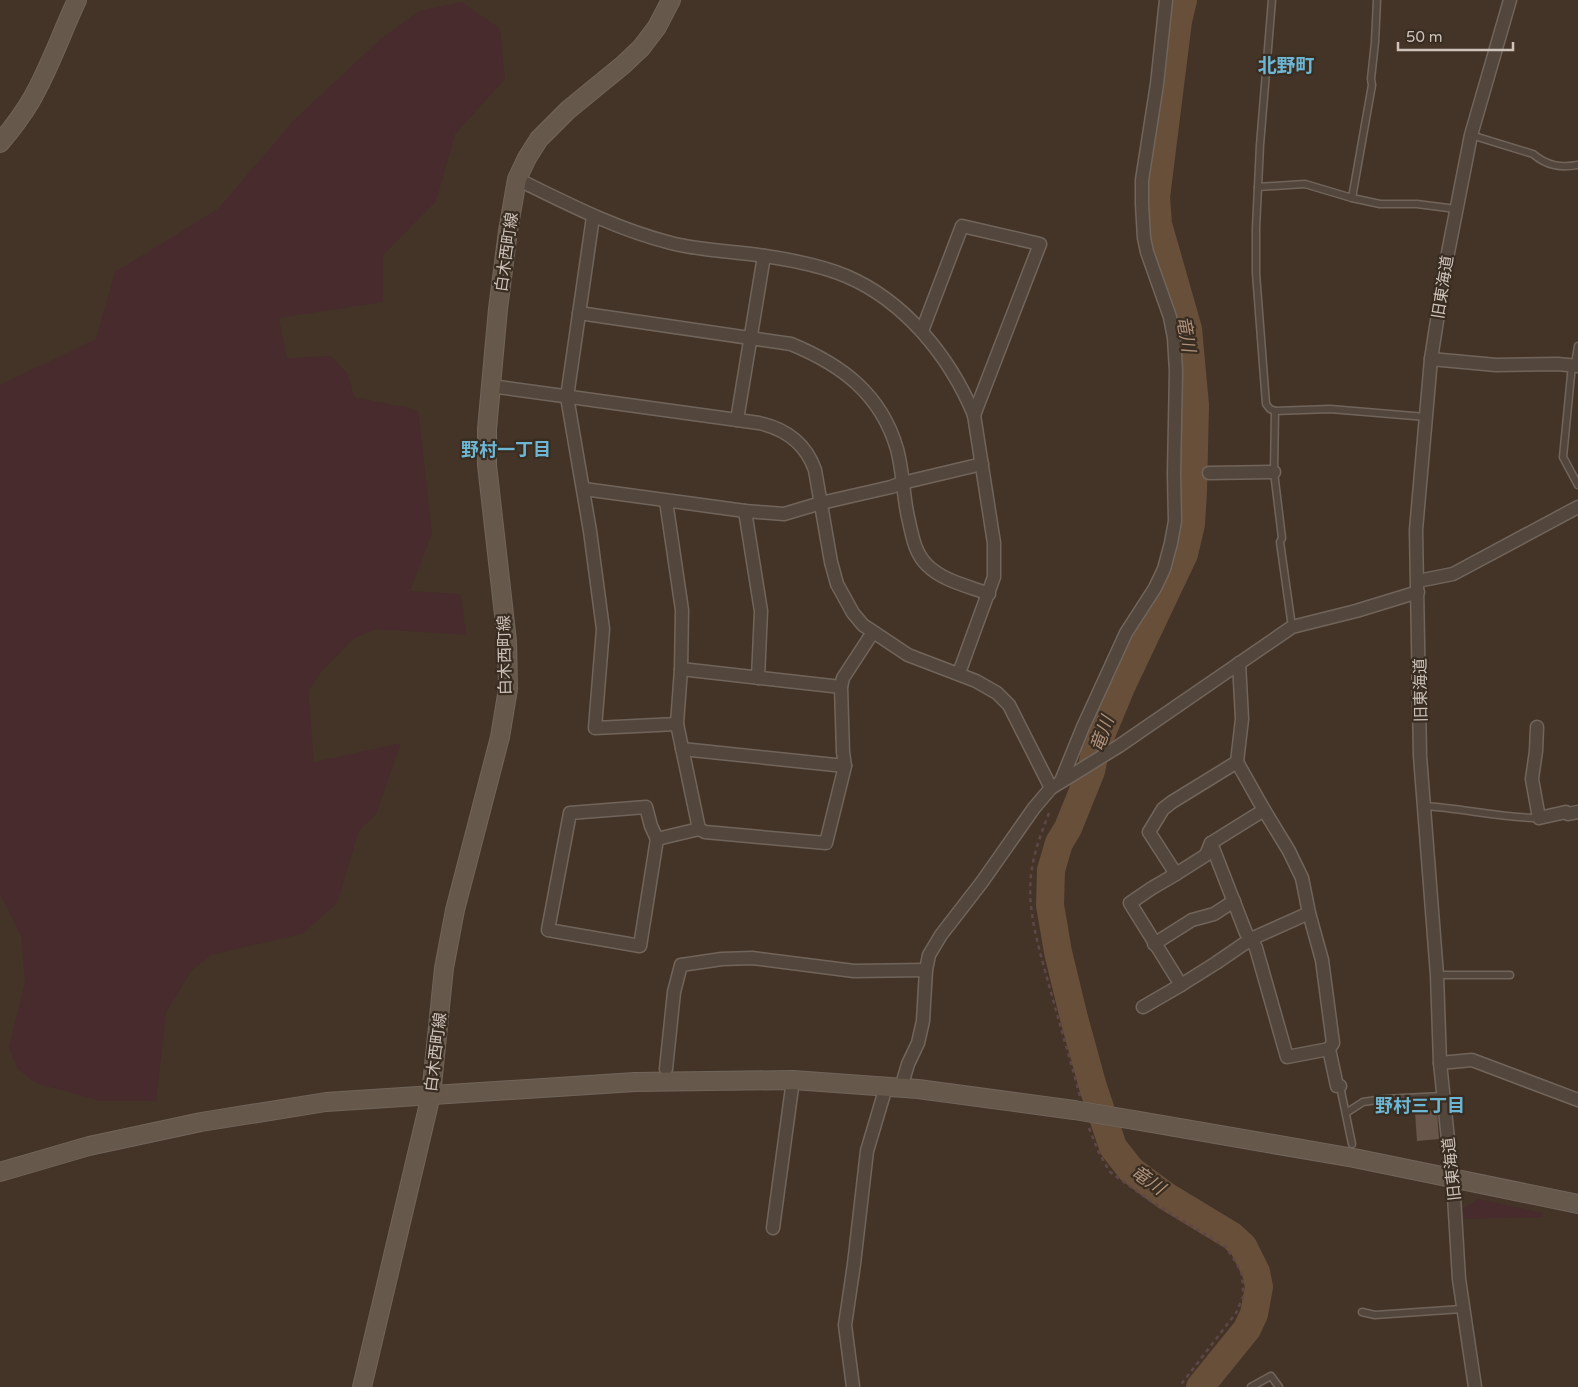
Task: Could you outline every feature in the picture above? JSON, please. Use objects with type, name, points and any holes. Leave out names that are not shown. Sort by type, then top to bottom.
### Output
[{"type":"street","points":[[0,143],[30,102],[77,0]]},
{"type":"street","name":"白木西町線","points":[[362,1387],[431,1095],[444,968],[454,910],[500,737],[508,689],[507,640],[487,465],[487,429],[508,231],[517,179],[539,139],[568,110],[641,48],[657,27],[671,0]]},
{"type":"street","points":[[853,1387],[845,1325],[867,1151],[893,1087],[908,1064],[918,1043],[923,1021],[926,970],[929,955],[941,935],[1056,785],[1126,633],[1155,588],[1171,543],[1175,521],[1176,371],[1174,338],[1170,317],[1147,252],[1144,238],[1142,204],[1142,180],[1166,0]]},
{"type":"street","name":"旧東海道","points":[[1475,1387],[1462,1309],[1452,1178],[1440,1063],[1437,975],[1420,756],[1416,530],[1431,359],[1446,263],[1471,136],[1510,0]]},
{"type":"street","points":[[517,179],[593,217],[646,236],[694,248],[764,256],[808,264],[848,277],[884,298],[922,330],[955,377],[974,415],[994,543],[994,577],[959,674]]},
{"type":"street","points":[[593,217],[567,397],[584,489],[599,588],[603,629],[595,728],[677,724]]},
{"type":"street","points":[[922,330],[962,226],[1040,244],[974,415]]},
{"type":"street","points":[[737,420],[764,256]]},
{"type":"street","points":[[579,313],[791,344],[814,353],[842,370],[865,390],[891,432],[897,450],[913,542],[926,564],[950,580],[989,594]]},
{"type":"street","points":[[1431,359],[1496,365],[1575,365]]},
{"type":"street","points":[[491,386],[760,423],[778,428],[802,446],[810,456],[815,470],[831,562],[837,584],[853,613],[873,632],[908,655],[959,674],[997,693],[1009,705],[1056,785]]},
{"type":"street","points":[[584,489],[744,511],[784,514],[821,503],[891,487],[902,482],[982,464]]},
{"type":"street","points":[[1209,473],[1274,472]]},
{"type":"street","points":[[666,501],[682,610],[681,668],[677,724],[699,829]]},
{"type":"street","points":[[1056,785],[1119,746],[1292,627],[1356,611],[1453,574],[1578,507]]},
{"type":"street","points":[[744,511],[761,611],[758,678]]},
{"type":"street","points":[[657,839],[699,829],[705,832],[826,843],[845,766],[841,687],[843,678],[873,632]]},
{"type":"street","points":[[1211,843],[1246,933],[1256,948],[1287,1057],[1329,1049],[1333,1043],[1322,960],[1302,878],[1289,851],[1238,762],[1242,719],[1239,664]]},
{"type":"street","points":[[681,668],[841,687]]},
{"type":"street","points":[[1537,726],[1532,779],[1539,818],[1566,812],[1568,814],[1578,812]]},
{"type":"street","points":[[682,748],[845,766]]},
{"type":"street","points":[[1176,874],[1149,832],[1163,810],[1172,802],[1238,762]]},
{"type":"street","points":[[646,806],[651,826],[657,839],[640,946],[548,930],[570,813],[646,806]]},
{"type":"street","points":[[1181,985],[1130,904],[1152,888],[1206,855],[1211,843],[1264,810]]},
{"type":"street","points":[[1154,944],[1192,920],[1214,914],[1234,901]]},
{"type":"street","points":[[1143,1007],[1216,964],[1251,939],[1309,913]]},
{"type":"street","points":[[666,1069],[674,992],[681,965],[722,959],[752,958],[854,971],[926,970]]},
{"type":"street","points":[[1329,1049],[1337,1086],[1340,1086]]},
{"type":"street","points":[[1440,1063],[1472,1060],[1578,1100]]},
{"type":"street","points":[[773,1228],[793,1080]]},
{"type":"street","points":[[0,1172],[89,1146],[201,1122],[326,1102],[635,1082],[793,1080],[1077,1103],[1134,1120],[1354,1158],[1578,1204]]},
{"type":"lane","points":[[1272,0],[1258,187],[1256,273],[1266,404],[1275,411],[1330,409],[1426,417]]},
{"type":"lane","points":[[1352,198],[1372,85],[1370,79],[1375,42],[1377,0]]},
{"type":"lane","points":[[1471,136],[1533,154],[1539,159],[1560,167],[1578,165]]},
{"type":"lane","points":[[1258,187],[1305,184],[1380,204],[1417,204],[1456,209]]},
{"type":"lane","points":[[1578,346],[1563,457],[1578,485]]},
{"type":"lane","points":[[1275,411],[1274,472],[1282,538],[1280,542],[1292,627]]},
{"type":"lane","points":[[1424,806],[1513,818],[1539,818]]},
{"type":"lane","points":[[1437,975],[1510,974]]},
{"type":"lane","points":[[1340,1086],[1352,1144]]},
{"type":"lane","points":[[1346,1113],[1363,1102],[1443,1096]]},
{"type":"lane","points":[[1362,1312],[1375,1316],[1462,1309]]},
{"type":"lane","points":[[1251,1387],[1271,1376],[1279,1387]]},
{"type":"path","points":[[1050,810],[1038,844],[1032,869],[1030,892],[1036,934],[1077,1103]]},
{"type":"path","points":[[1088,1124],[1099,1153],[1110,1172],[1152,1202],[1225,1246],[1241,1272],[1243,1297],[1236,1313],[1179,1387]]},
{"type":"shaded area","points":[[462,2],[500,29],[505,79],[455,134],[436,201],[383,255],[383,302],[279,318],[287,358],[331,356],[348,374],[354,397],[418,410],[432,533],[410,591],[461,594],[466,635],[376,629],[354,638],[322,671],[308,691],[314,762],[401,743],[376,814],[359,830],[337,903],[302,934],[211,955],[192,970],[166,1012],[156,1101],[101,1101],[35,1083],[17,1068],[9,1047],[25,982],[21,936],[0,893],[0,385],[96,339],[115,272],[218,209],[295,119],[382,38],[419,11]]},
{"type":"shaded area","points":[[1478,1199],[1543,1213],[1542,1217],[1465,1219],[1462,1209]]},
{"type":"building","points":[[1437,1110],[1439,1139],[1417,1141],[1415,1112]]},
{"type":"waterway","name":"竜川","points":[[1183,0],[1178,21],[1156,197],[1158,224],[1188,329],[1195,405],[1191,524],[1184,554],[1121,687],[1096,747],[1091,771],[1068,828],[1059,843],[1051,870],[1050,905],[1058,952],[1074,1018],[1093,1087],[1113,1147],[1131,1170],[1166,1196],[1232,1236],[1243,1246],[1256,1272],[1259,1287],[1254,1314],[1247,1329],[1200,1387]]},
{"type":"district","name":"北野町","points":[[1286,65]]},
{"type":"district","name":"野村一丁目","points":[[506,450]]},
{"type":"district","name":"野村三丁目","points":[[1420,1106]]}]
